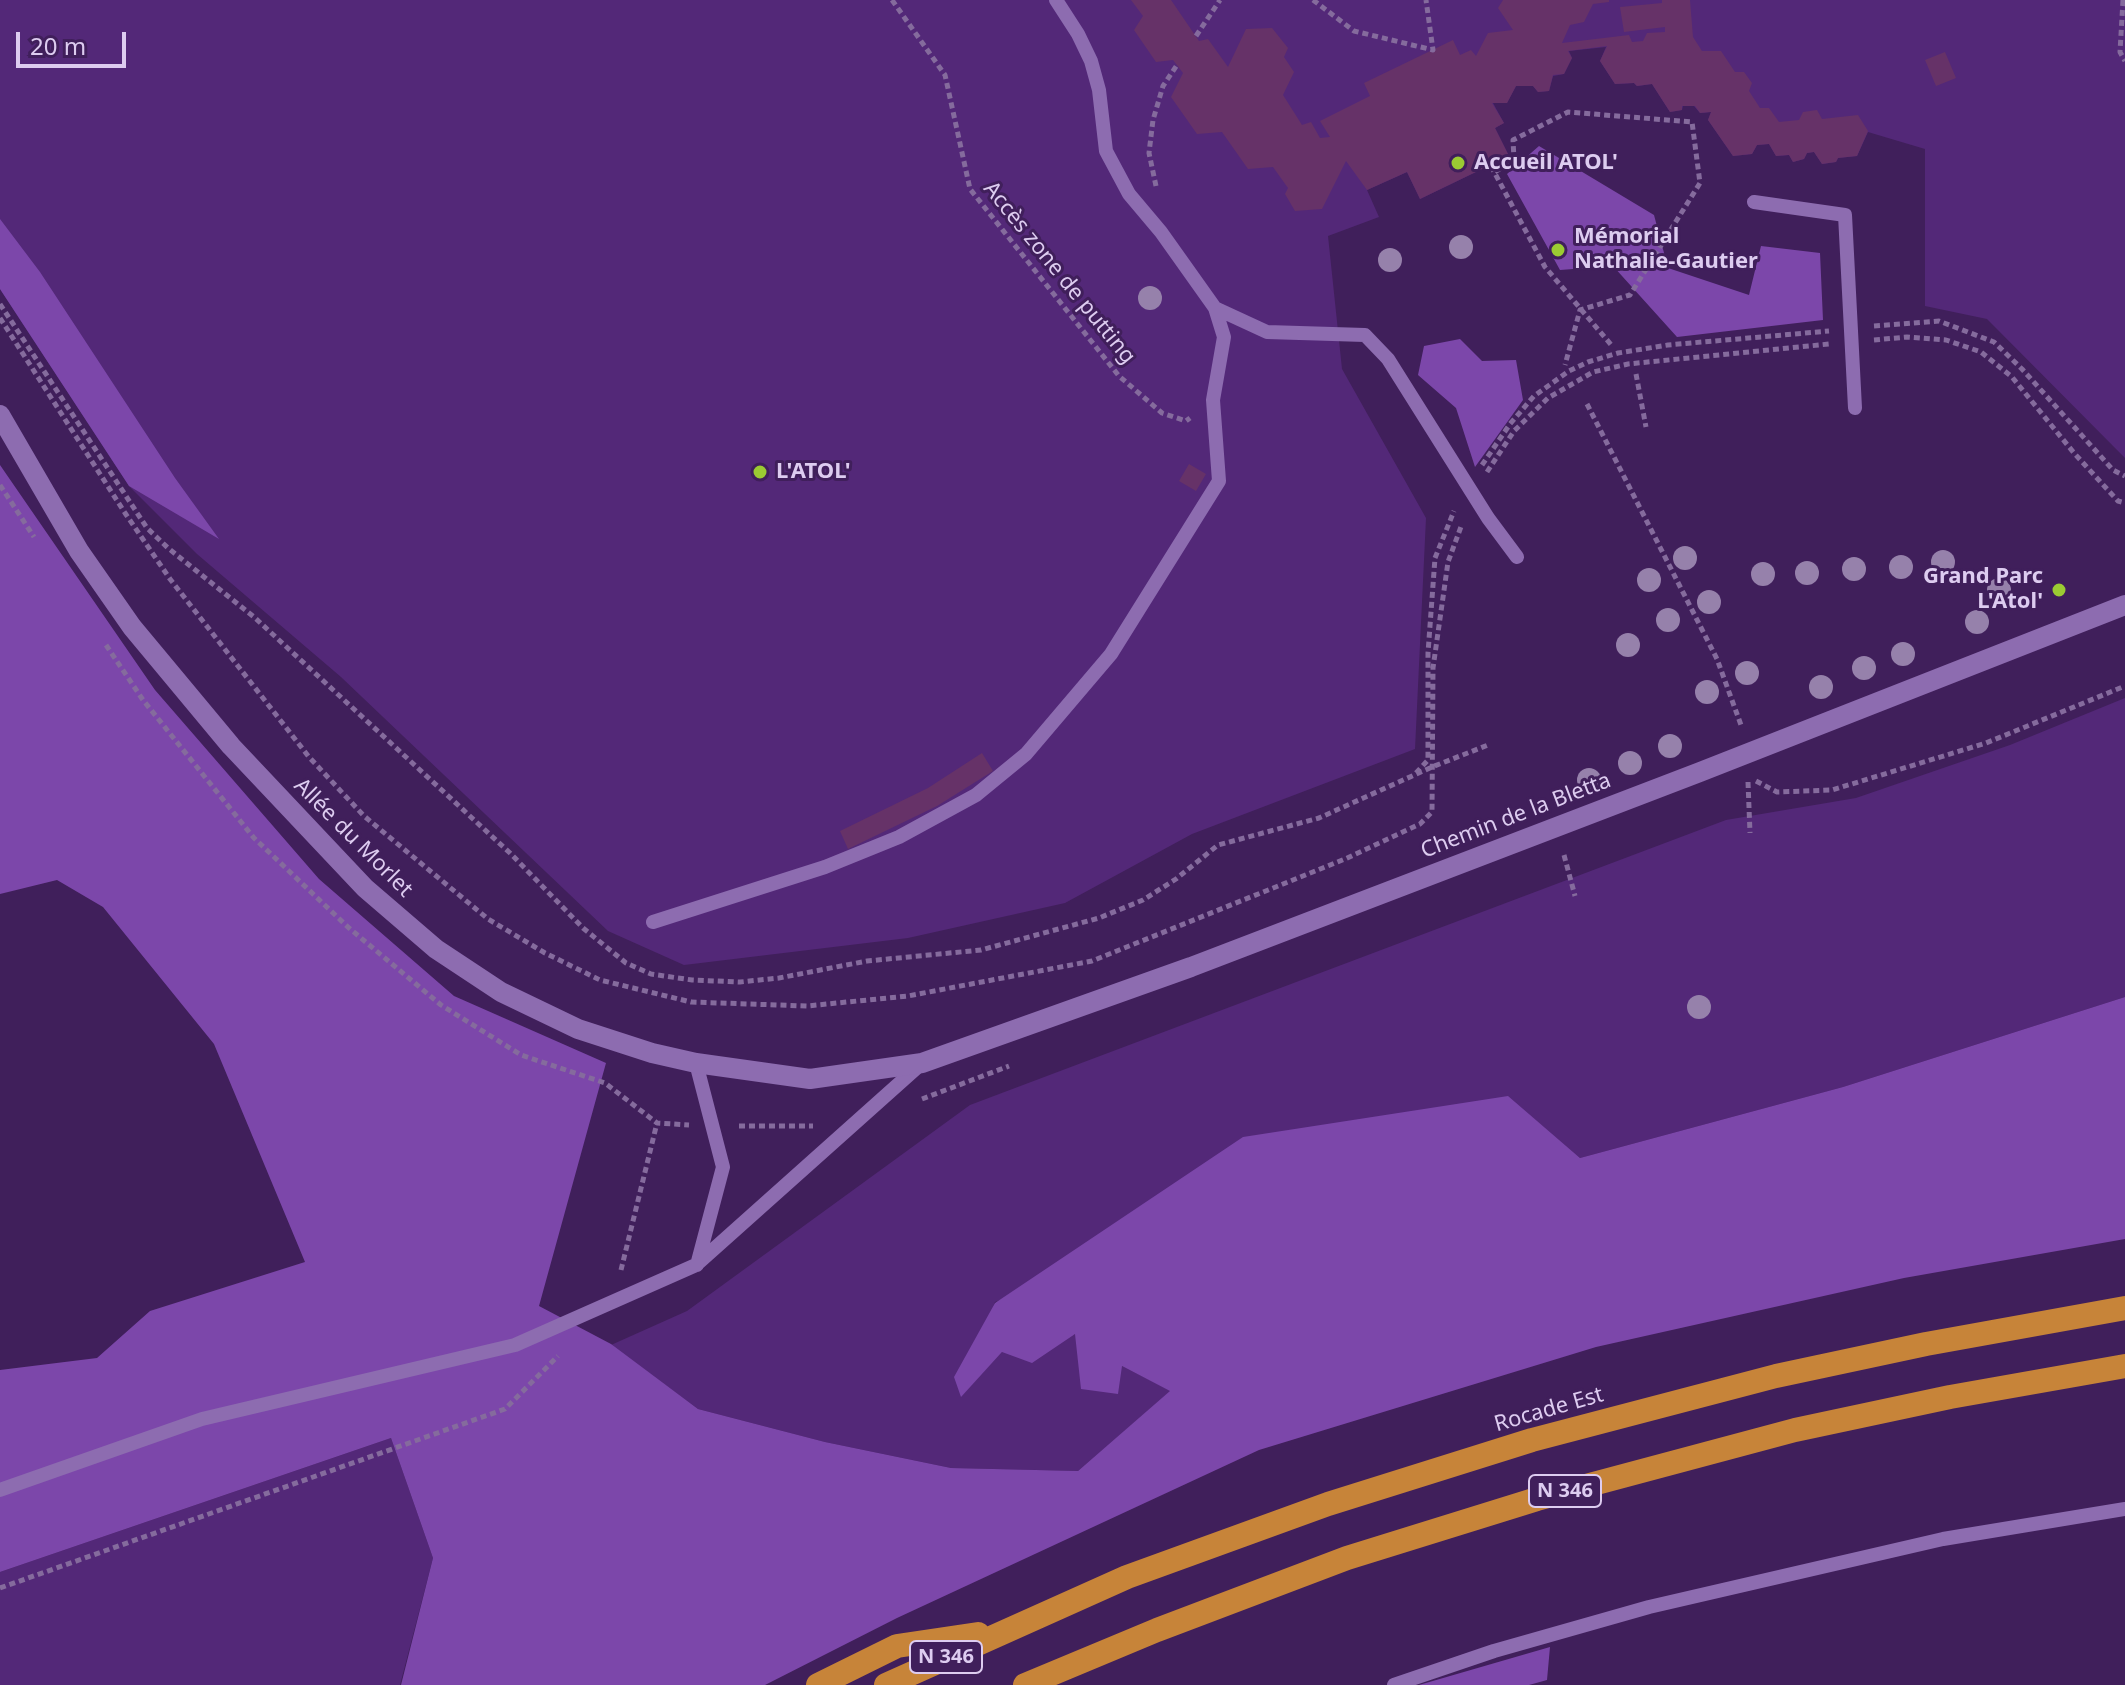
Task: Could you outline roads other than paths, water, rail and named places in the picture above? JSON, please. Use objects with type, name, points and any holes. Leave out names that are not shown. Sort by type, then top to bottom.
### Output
[{"type":"highway","name":"Rocade Est","points":[[1007,1629],[1127,1577],[1328,1504],[1532,1440],[1776,1376],[1926,1344],[2125,1308]]},
{"type":"highway","name":"N 346","points":[[1025,1685],[1157,1630],[1347,1558],[1537,1499],[1795,1430],[1950,1397],[2125,1366]]},
{"type":"highway","points":[[818,1685],[897,1646],[1007,1629]]},
{"type":"highway","name":"N 346","points":[[886,1685],[1007,1629]]},
{"type":"street","name":"Allée du Morlet","points":[[0,415],[79,551],[132,627],[231,746],[365,888],[436,949],[501,992],[578,1029],[652,1053],[696,1063],[810,1079],[922,1063]]},
{"type":"street","name":"Chemin de la Bletta","points":[[922,1063],[1191,967],[2125,605]]},
{"type":"lane","points":[[653,922],[825,867],[899,837],[976,795],[1026,754],[1111,654],[1219,481],[1213,400],[1224,337],[1215,308],[1161,232],[1129,194],[1106,151],[1099,90],[1091,61],[1056,0]]},
{"type":"lane","points":[[1754,202],[1845,215],[1855,408]]},
{"type":"lane","points":[[1215,308],[1267,332],[1365,335],[1388,359],[1517,557]]},
{"type":"lane","points":[[696,1063],[723,1167],[696,1265]]},
{"type":"lane","points":[[0,1490],[202,1419],[515,1345],[696,1265],[922,1063]]},
{"type":"lane","points":[[1394,1685],[1494,1651],[1649,1607],[1943,1539],[2125,1509]]},
{"type":"place","name":"Accueil ATOL'","points":[[1458,163]]},
{"type":"place","name":"Mémorial Nathalie-Gautier","points":[[1558,250]]},
{"type":"place","name":"L'ATOL'","points":[[760,472]]},
{"type":"place","name":"Grand Parc L'Atol'","points":[[2059,590]]}]
